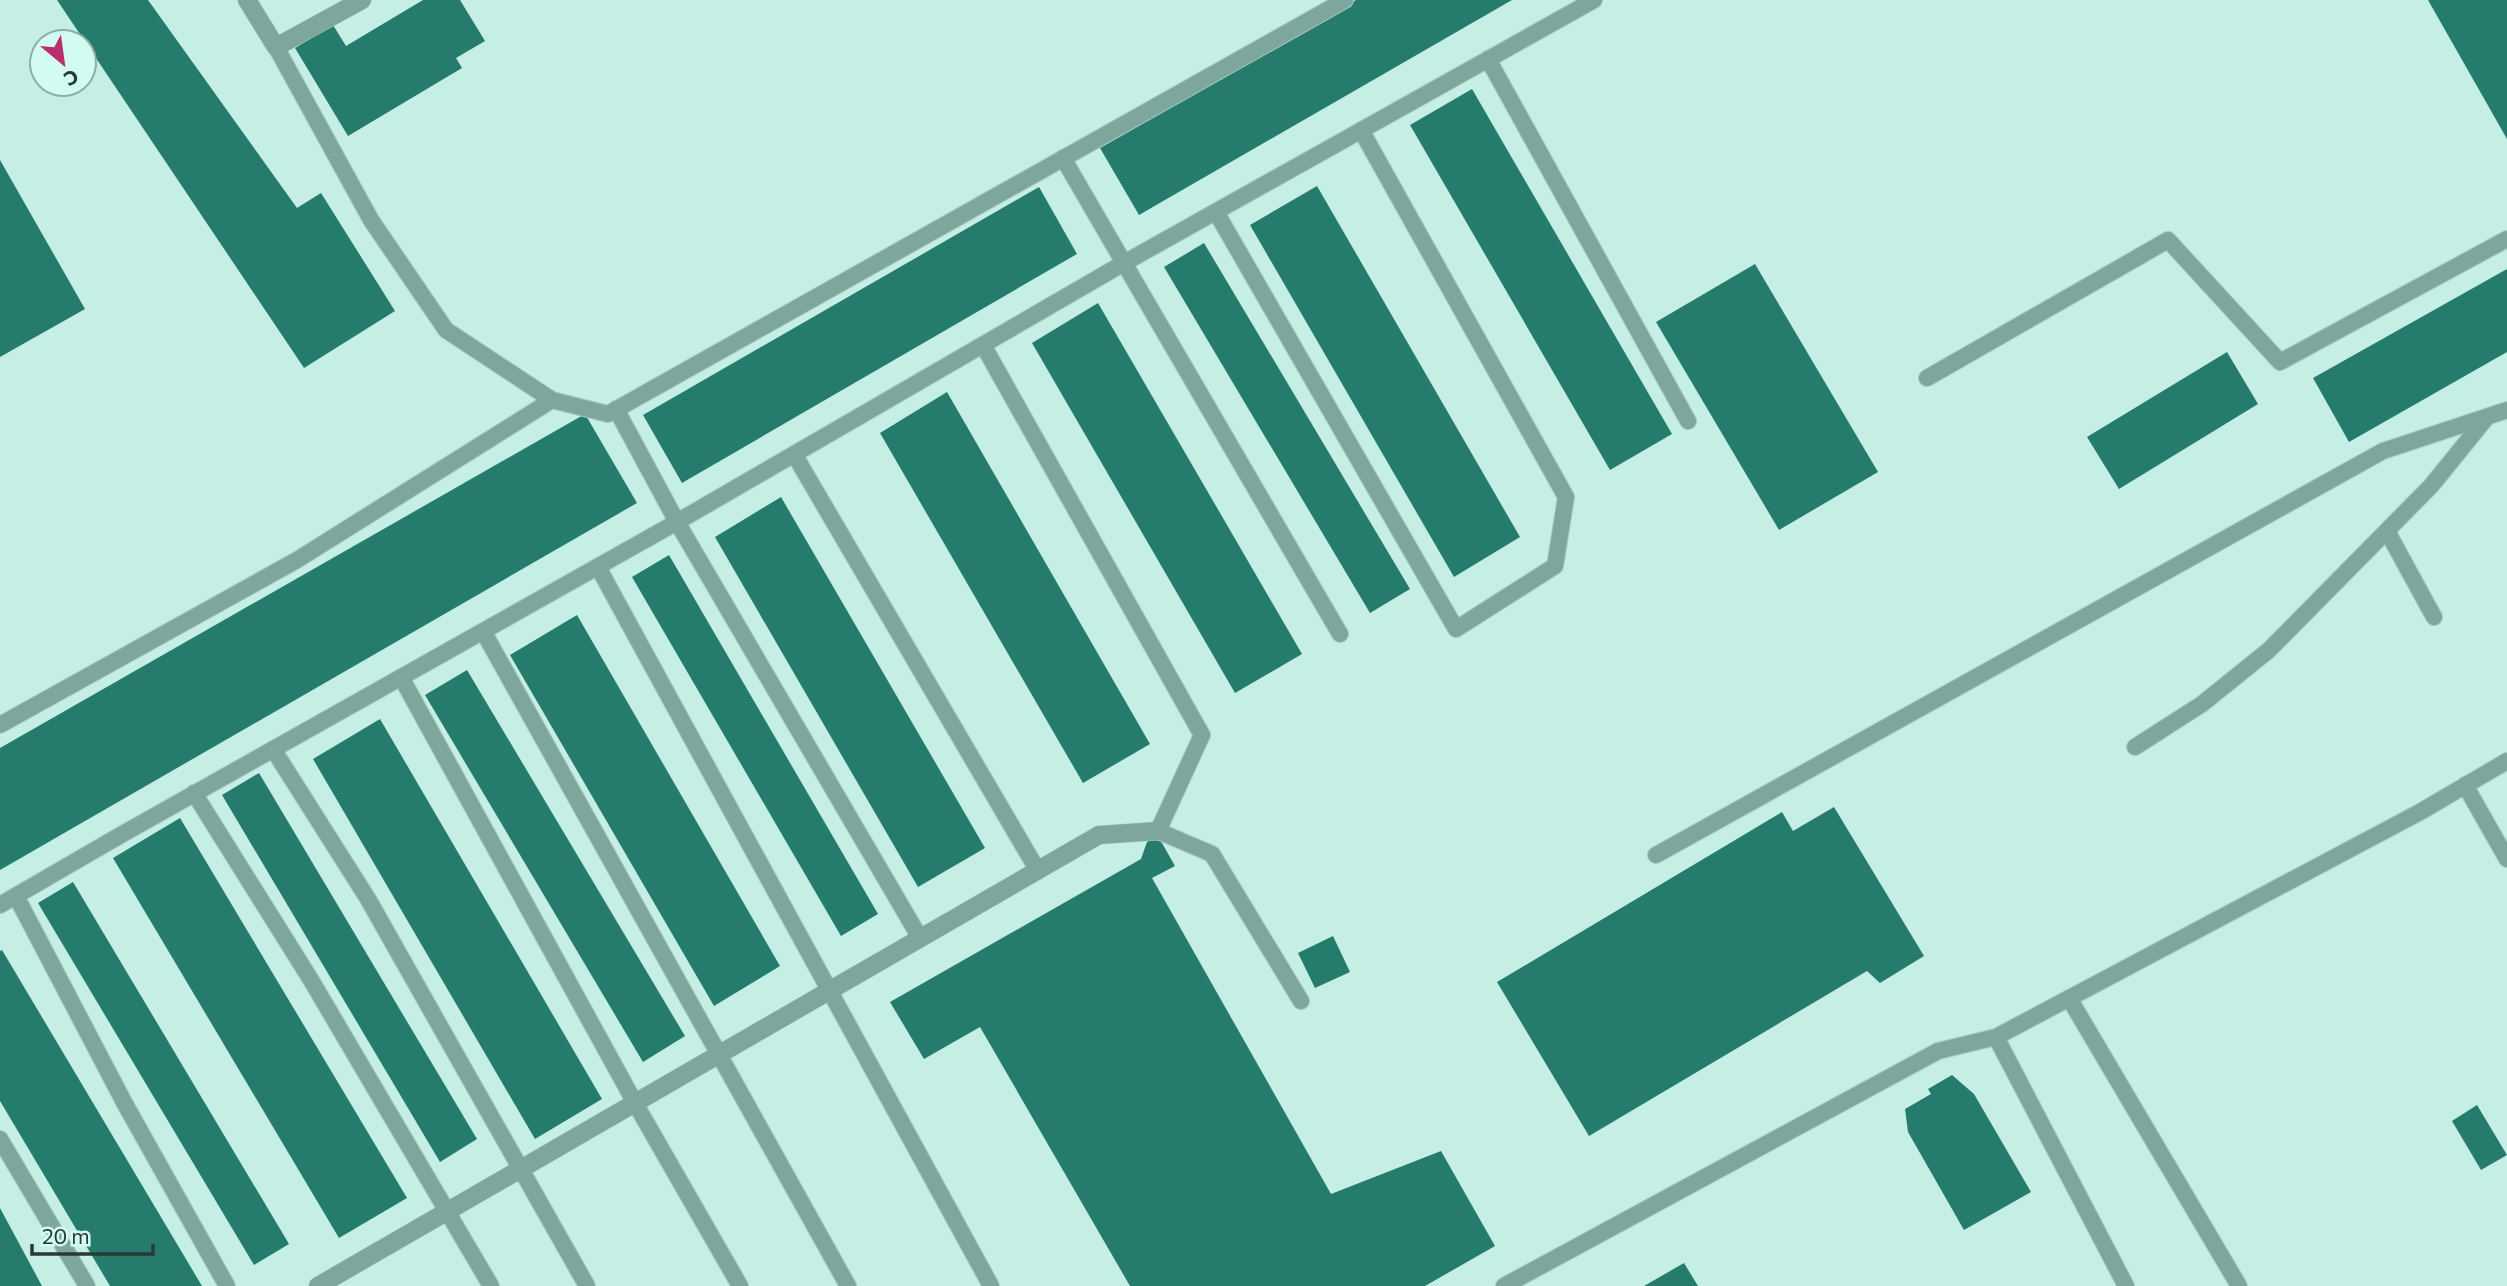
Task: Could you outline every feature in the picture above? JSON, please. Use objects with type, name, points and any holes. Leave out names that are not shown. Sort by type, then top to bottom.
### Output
[{"type":"street","points":[[247,0],[276,47],[362,0]]},
{"type":"street","points":[[318,1286],[1099,835],[1158,831]]},
{"type":"lane","points":[[276,47],[371,219],[446,330],[552,400],[608,414],[1345,0]]},
{"type":"lane","points":[[0,905],[194,793],[677,523],[1125,263],[1594,0]]},
{"type":"lane","points":[[1488,59],[1688,421]]},
{"type":"lane","points":[[1216,212],[1456,629],[1555,566],[1566,497],[1361,130]]},
{"type":"lane","points":[[1063,158],[1340,634]]},
{"type":"lane","points":[[1927,378],[2168,240],[2280,362],[2507,239]]},
{"type":"lane","points":[[983,345],[1202,735],[1158,831],[1212,854],[1300,1001]]},
{"type":"lane","points":[[0,725],[297,560],[552,400]]},
{"type":"lane","points":[[616,409],[677,523],[920,938]]},
{"type":"lane","points":[[1656,855],[2383,451],[2507,410]]},
{"type":"lane","points":[[2134,747],[2202,704],[2269,650],[2431,486],[2487,417]]},
{"type":"lane","points":[[794,454],[1038,871]]},
{"type":"lane","points":[[2387,531],[2434,617]]},
{"type":"lane","points":[[598,567],[991,1286]]},
{"type":"lane","points":[[483,631],[848,1286]]},
{"type":"lane","points":[[401,677],[635,1103],[740,1286]]},
{"type":"lane","points":[[272,749],[368,899],[587,1286]]},
{"type":"lane","points":[[1504,1286],[1938,1051],[1996,1037],[2420,812],[2507,761]]},
{"type":"lane","points":[[2465,785],[2507,859]]},
{"type":"lane","points":[[194,793],[311,980],[491,1286]]},
{"type":"lane","points":[[16,896],[125,1104],[227,1286]]},
{"type":"lane","points":[[2069,998],[2239,1286]]},
{"type":"lane","points":[[1996,1037],[2126,1286]]},
{"type":"lane","points":[[0,1139],[87,1286]]},
{"type":"building","points":[[57,0],[148,0],[297,208],[321,193],[395,311],[304,368],[98,61],[98,28],[76,28]]},
{"type":"building","points":[[423,0],[460,0],[485,41],[456,58],[462,68],[348,136],[295,48],[333,25],[346,46]]},
{"type":"building","points":[[1356,0],[1512,0],[1139,215],[1100,148]]},
{"type":"building","points":[[2428,0],[2507,0],[2507,139]]},
{"type":"building","points":[[1472,89],[1672,434],[1610,470],[1410,125]]},
{"type":"building","points":[[0,160],[85,309],[0,357]]},
{"type":"building","points":[[1317,186],[1520,537],[1454,577],[1250,225]]},
{"type":"building","points":[[1039,187],[1077,254],[682,483],[643,415]]},
{"type":"building","points":[[1204,243],[1410,589],[1370,613],[1164,267]]},
{"type":"building","points":[[1755,264],[1878,472],[1779,530],[1656,322]]},
{"type":"building","points":[[2507,269],[2507,352],[2349,442],[2313,378]]},
{"type":"building","points":[[1098,303],[1302,654],[1235,693],[1032,343]]},
{"type":"building","points":[[2227,352],[2258,404],[2119,489],[2087,437]]},
{"type":"building","points":[[947,392],[1150,744],[1083,783],[880,433]]},
{"type":"building","points":[[585,414],[637,503],[0,870],[0,748]]},
{"type":"building","points":[[781,497],[985,848],[918,887],[715,537]]},
{"type":"building","points":[[669,555],[878,914],[841,936],[632,577]]},
{"type":"building","points":[[577,615],[780,966],[714,1006],[510,655]]},
{"type":"building","points":[[467,670],[685,1036],[643,1062],[425,695]]},
{"type":"building","points":[[380,719],[602,1099],[535,1139],[313,759]]},
{"type":"building","points":[[259,773],[477,1139],[440,1162],[222,795]]},
{"type":"building","points":[[1834,807],[1924,956],[1880,983],[1867,971],[1589,1136],[1497,982],[1782,812],[1793,831]]},
{"type":"building","points":[[180,818],[407,1198],[339,1238],[113,858]]},
{"type":"building","points":[[1158,836],[1175,866],[1152,878],[1331,1194],[1441,1151],[1495,1246],[1425,1286],[1130,1286],[980,1027],[924,1059],[890,1002],[1141,859],[1147,842]]},
{"type":"building","points":[[73,882],[289,1244],[254,1265],[38,903]]},
{"type":"building","points":[[1333,936],[1350,972],[1315,988],[1298,953]]},
{"type":"building","points":[[2,950],[202,1286],[110,1286],[0,1101]]},
{"type":"building","points":[[1952,1075],[1974,1094],[2031,1192],[1964,1230],[1908,1132],[1905,1109],[1931,1094],[1928,1089]]},
{"type":"building","points":[[2477,1105],[2507,1155],[2481,1170],[2452,1121]]},
{"type":"building","points":[[0,1208],[42,1286],[0,1286]]},
{"type":"building","points":[[1684,1263],[1698,1286],[1644,1286]]}]
